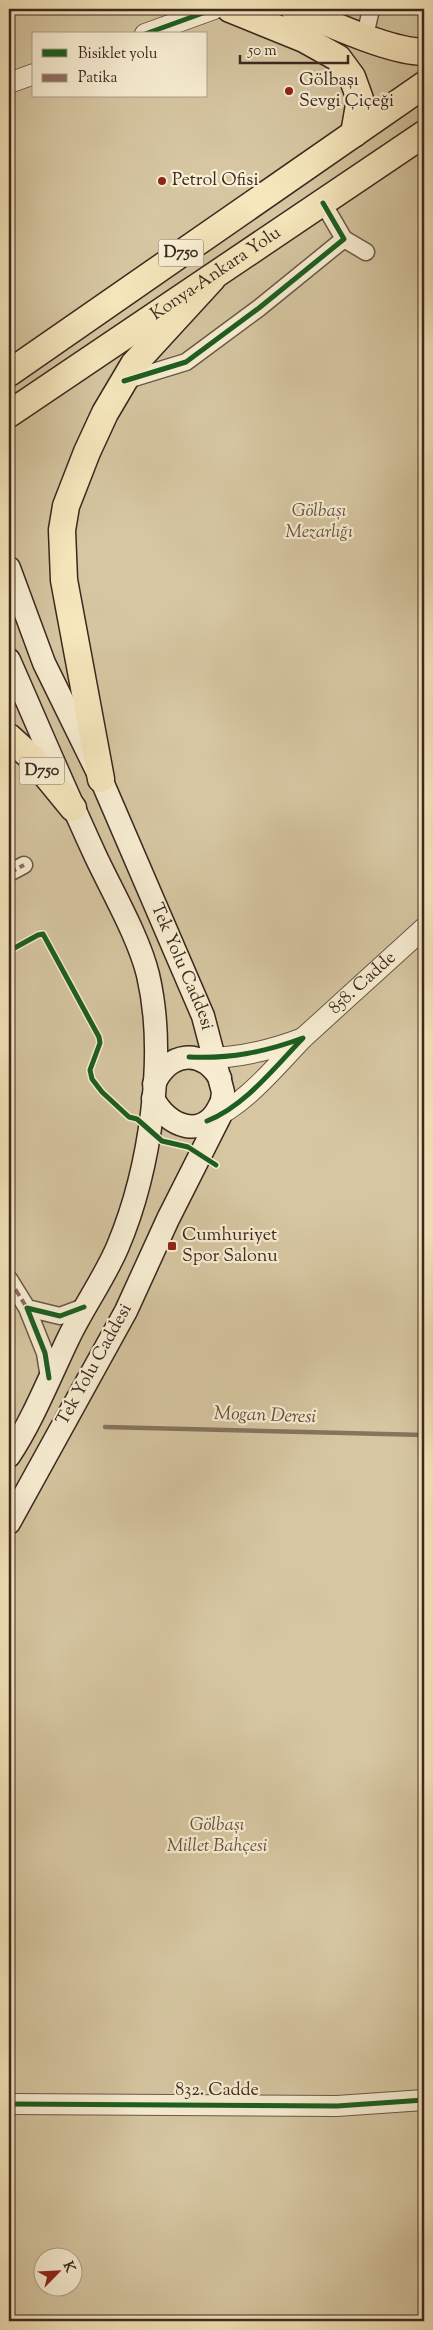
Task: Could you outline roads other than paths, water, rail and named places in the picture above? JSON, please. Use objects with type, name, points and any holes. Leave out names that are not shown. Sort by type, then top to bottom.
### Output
[{"type":"highway","points":[[230,9],[304,39],[338,58],[352,77],[360,99],[354,134]]},
{"type":"highway","points":[[294,9],[401,49],[424,52]]},
{"type":"highway","name":"D750","points":[[9,373],[424,85]]},
{"type":"highway","name":"Konya-Ankara Yolu","points":[[11,413],[212,280],[424,134]]},
{"type":"highway","points":[[101,779],[70,617],[62,558],[62,530],[66,506],[87,452],[124,381],[139,359],[212,280]]},
{"type":"highway","name":"D750","points":[[9,737],[32,758],[73,808]]},
{"type":"main road","name":"Tek Yolu Caddesi","points":[[9,568],[44,663],[101,779],[203,1016],[217,1094],[168,1219],[126,1311],[9,1523]]},
{"type":"main road","name":"Tek Yolu Caddesi","points":[[9,660],[73,808],[143,957],[148,974],[157,1030],[154,1091],[141,1175],[131,1214],[117,1249],[84,1307],[9,1456]]},
{"type":"main road","points":[[189,1057],[206,1062],[217,1094],[191,1126],[174,1123],[161,1113],[154,1091],[167,1065],[178,1059],[189,1057]]},
{"type":"street","points":[[151,32],[214,9]]},
{"type":"street","points":[[365,36],[371,9]]},
{"type":"street","points":[[9,83],[32,75]]},
{"type":"street","points":[[323,203],[344,239],[366,252]]},
{"type":"street","points":[[124,381],[186,362],[259,308],[344,239]]},
{"type":"street","points":[[9,873],[24,865]]},
{"type":"street","name":"858. Cadde","points":[[217,1094],[268,1075],[303,1038],[424,928]]},
{"type":"street","name":"858. Cadde","points":[[217,1094],[266,1051],[303,1038]]},
{"type":"street","points":[[9,1279],[27,1308],[45,1353],[49,1378]]},
{"type":"street","points":[[27,1308],[60,1316],[84,1307]]},
{"type":"street","name":"832. Cadde","points":[[9,2104],[337,2106],[424,2100]]},
{"type":"waterway","name":"Mogan Deresi","points":[[105,1427],[424,1435]]},
{"type":"place","name":"Gölbaşı Sevgi Çiçeği","points":[[289,91]]},
{"type":"place","name":"Petrol Ofisi","points":[[162,181]]},
{"type":"place","name":"Cumhuriyet Spor Salonu","points":[[172,1246]]},
{"type":"park label","name":"Gölbaşı Mezarlığı","points":[[319,522]]},
{"type":"park label","name":"Gölbaşı Millet Bahçesi","points":[[217,1836]]}]
